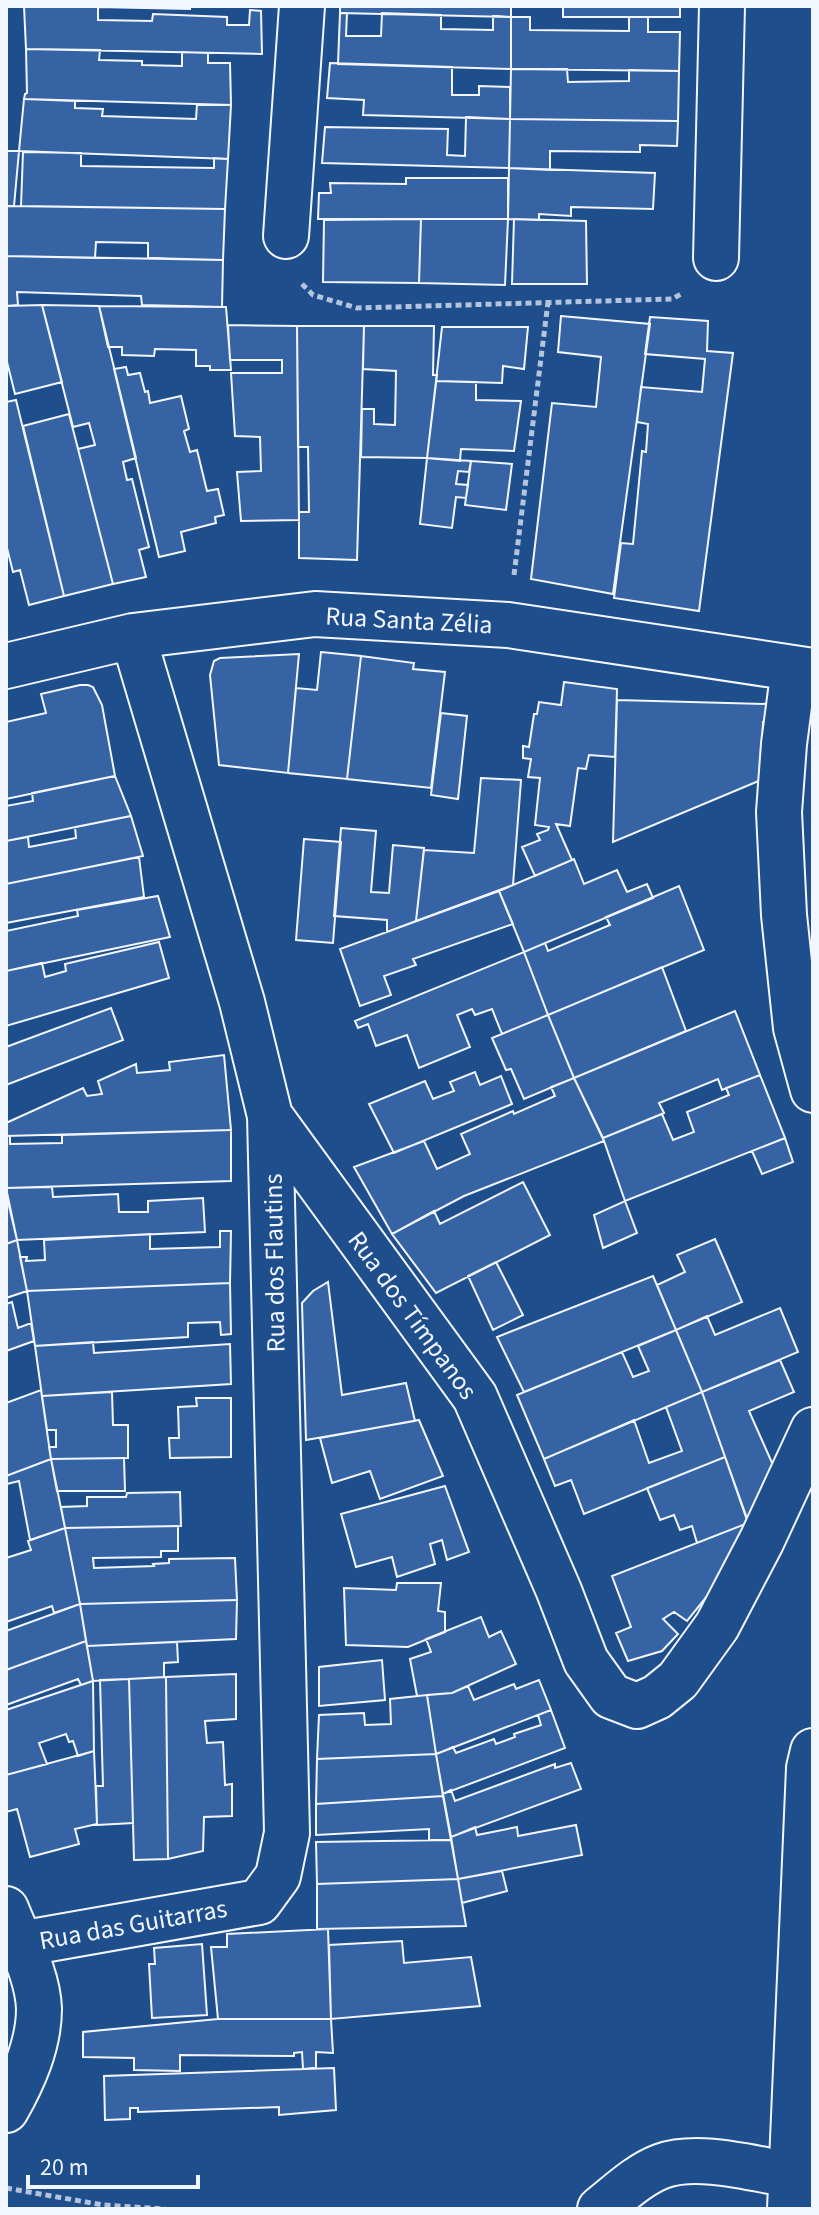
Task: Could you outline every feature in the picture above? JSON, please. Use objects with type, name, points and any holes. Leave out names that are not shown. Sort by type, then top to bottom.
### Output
[{"type":"street","points":[[286,236],[302,6]]},
{"type":"street","points":[[716,258],[722,6]]},
{"type":"street","name":"Rua Santa Zélia","points":[[6,666],[133,636],[315,614],[508,625],[804,670]]},
{"type":"street","name":"Rua dos Flautins","points":[[133,636],[242,1002],[270,1116],[287,1833],[278,1876],[259,1902]]},
{"type":"street","points":[[804,670],[784,744],[779,812],[784,915],[796,1028],[813,1090]]},
{"type":"street","name":"Rua dos Tímpanos","points":[[270,1116],[475,1397],[586,1661],[611,1696],[637,1706],[657,1697],[678,1680],[717,1626],[762,1540],[813,1430]]},
{"type":"street","points":[[600,2209],[635,2181],[662,2166],[688,2162],[708,2161],[791,2192],[812,1763]]},
{"type":"street","name":"Rua das Guitarras","points":[[11,1932],[259,1902]]},
{"type":"street","points":[[6,2110],[32,2055],[39,2010],[34,1983],[11,1932]]},
{"type":"path","points":[[286,236],[290,273],[313,295],[357,308],[672,299],[702,283],[716,258]]},
{"type":"path","points":[[508,625],[548,302]]},
{"type":"path","points":[[6,2188],[103,2205],[165,2209]]},
{"type":"building","points":[[24,6],[96,6],[98,20],[152,21],[153,14],[227,17],[227,25],[249,25],[250,10],[261,11],[262,54],[26,49]]},
{"type":"building","points":[[190,6],[190,9],[98,7]]},
{"type":"building","points":[[340,6],[511,6],[511,17],[340,13]]},
{"type":"building","points":[[563,6],[680,6],[680,17],[563,17]]},
{"type":"building","points":[[340,13],[347,13],[346,36],[381,36],[382,13],[441,15],[441,29],[493,30],[493,16],[511,17],[511,69],[338,64]]},
{"type":"building","points":[[511,17],[530,17],[530,30],[629,31],[629,17],[648,17],[648,32],[680,32],[679,71],[511,69]]},
{"type":"building","points":[[26,49],[100,50],[99,60],[182,66],[182,52],[208,53],[208,63],[230,63],[231,105],[24,99],[27,93]]},
{"type":"building","points":[[330,63],[452,67],[452,95],[479,95],[479,86],[510,87],[510,119],[363,115],[364,100],[327,98]]},
{"type":"building","points":[[511,69],[567,69],[568,82],[629,81],[629,70],[679,71],[678,121],[510,119]]},
{"type":"building","points":[[24,99],[75,101],[75,108],[103,109],[102,116],[196,119],[197,104],[231,105],[228,159],[19,151]]},
{"type":"building","points":[[466,117],[510,119],[509,168],[322,163],[325,127],[448,129],[447,155],[465,156]]},
{"type":"building","points":[[510,119],[678,121],[677,146],[640,145],[640,152],[550,151],[550,170],[509,168]]},
{"type":"building","points":[[6,151],[19,151],[14,206],[6,206]]},
{"type":"building","points":[[23,152],[81,153],[81,166],[214,168],[214,158],[228,159],[225,209],[21,206]]},
{"type":"building","points":[[509,168],[655,173],[653,209],[571,207],[571,216],[539,214],[539,220],[508,219]]},
{"type":"building","points":[[406,178],[508,178],[508,219],[318,219],[319,193],[331,193],[330,183],[406,184]]},
{"type":"building","points":[[6,206],[225,209],[223,260],[148,258],[148,243],[96,242],[95,258],[6,256]]},
{"type":"building","points":[[421,219],[508,219],[505,285],[419,283]]},
{"type":"building","points":[[421,219],[419,283],[323,282],[324,220]]},
{"type":"building","points":[[514,219],[586,221],[587,284],[512,284]]},
{"type":"building","points":[[6,256],[223,260],[222,307],[142,305],[141,296],[17,292],[18,305],[6,306]]},
{"type":"building","points":[[42,305],[62,382],[15,394],[6,358],[6,306]]},
{"type":"building","points":[[42,305],[99,306],[136,458],[123,462],[127,480],[132,479],[149,547],[139,550],[146,577],[113,584],[78,449],[95,445],[89,423],[73,427]]},
{"type":"building","points":[[99,306],[226,307],[231,370],[196,366],[196,350],[155,349],[154,356],[122,355],[122,347],[108,347]]},
{"type":"building","points":[[561,316],[650,324],[613,594],[531,579],[552,403],[596,407],[601,357],[558,352]]},
{"type":"building","points":[[650,317],[708,321],[707,351],[733,353],[699,611],[614,598],[621,543],[633,544],[642,451],[646,452],[648,424],[637,422],[641,387],[702,392],[705,359],[645,354]]},
{"type":"building","points":[[228,325],[297,326],[299,520],[241,521],[237,472],[261,471],[260,437],[235,436],[231,373],[282,373],[282,360],[230,360]]},
{"type":"building","points":[[297,326],[364,326],[357,560],[299,558],[299,512],[309,512],[308,447],[298,447]]},
{"type":"building","points":[[364,326],[434,326],[433,375],[437,375],[427,458],[361,457],[362,409],[374,409],[374,424],[395,425],[396,371],[363,369]]},
{"type":"building","points":[[442,327],[528,327],[524,369],[503,366],[502,383],[436,381]]},
{"type":"building","points":[[126,367],[128,375],[140,373],[150,403],[181,396],[189,429],[184,431],[190,452],[197,450],[207,491],[218,489],[224,515],[215,517],[216,523],[181,532],[185,551],[159,557],[114,369]]},
{"type":"building","points":[[436,381],[476,382],[476,400],[521,401],[514,451],[461,449],[460,461],[427,458]]},
{"type":"building","points":[[16,400],[64,596],[29,605],[20,570],[13,572],[6,544],[6,402]]},
{"type":"building","points":[[69,414],[113,584],[64,596],[23,426]]},
{"type":"building","points":[[427,458],[471,461],[469,472],[458,471],[456,484],[468,485],[466,498],[456,497],[452,528],[420,524]]},
{"type":"building","points":[[471,461],[512,464],[506,510],[465,505]]},
{"type":"building","points":[[321,652],[361,656],[347,779],[288,773],[296,688],[317,690]]},
{"type":"building","points":[[299,654],[288,773],[219,765],[210,675],[214,661],[220,658]]},
{"type":"building","points":[[361,656],[414,663],[413,669],[445,672],[431,788],[347,779]]},
{"type":"building","points":[[564,682],[617,689],[615,757],[589,755],[586,769],[578,768],[570,826],[556,824],[572,860],[535,876],[522,847],[540,840],[537,834],[549,827],[535,825],[540,778],[528,777],[531,759],[523,758],[523,746],[529,747],[539,702],[561,705]]},
{"type":"building","points":[[80,685],[93,687],[102,705],[115,776],[6,799],[6,722],[46,713],[41,694]]},
{"type":"building","points":[[617,700],[767,704],[766,722],[763,722],[761,780],[613,842]]},
{"type":"building","points":[[441,713],[467,716],[458,799],[431,795]]},
{"type":"building","points":[[115,776],[131,816],[6,841],[6,806],[33,801],[32,793]]},
{"type":"building","points":[[481,778],[521,780],[513,885],[416,921],[424,850],[474,853]]},
{"type":"building","points":[[131,816],[143,856],[6,884],[6,841],[28,837],[29,847],[76,838],[75,827]]},
{"type":"building","points":[[341,828],[376,831],[371,892],[389,893],[393,845],[424,848],[416,921],[387,932],[387,920],[334,916]]},
{"type":"building","points":[[304,839],[341,842],[333,943],[296,940]]},
{"type":"building","points":[[139,857],[144,897],[6,923],[6,884]]},
{"type":"building","points":[[574,859],[584,884],[617,870],[627,892],[647,884],[653,898],[524,952],[499,891]]},
{"type":"building","points":[[679,886],[704,950],[548,1015],[524,952],[545,943],[548,951],[610,925],[606,917]]},
{"type":"building","points":[[499,891],[513,924],[413,959],[416,965],[384,976],[391,995],[360,1006],[340,949]]},
{"type":"building","points":[[158,896],[170,937],[6,971],[6,931],[78,916],[77,910]]},
{"type":"building","points":[[159,942],[169,978],[6,1026],[6,971],[42,963],[45,977],[66,971],[65,964]]},
{"type":"building","points":[[524,952],[548,1015],[502,1034],[492,1009],[475,1015],[472,1009],[457,1015],[470,1047],[419,1068],[407,1035],[376,1046],[368,1024],[358,1028],[355,1021]]},
{"type":"building","points":[[662,967],[686,1031],[574,1078],[548,1015]]},
{"type":"building","points":[[111,1008],[123,1040],[6,1085],[6,1047]]},
{"type":"building","points":[[735,1011],[760,1075],[722,1090],[718,1079],[659,1103],[664,1113],[603,1138],[574,1078]]},
{"type":"building","points":[[548,1015],[574,1078],[524,1099],[511,1069],[506,1070],[492,1038]]},
{"type":"building","points":[[224,1055],[231,1130],[6,1136],[6,1123],[83,1088],[87,1096],[102,1094],[98,1081],[136,1064],[137,1073],[170,1070],[169,1062]]},
{"type":"building","points":[[475,1072],[480,1085],[501,1076],[512,1104],[394,1153],[369,1104],[425,1081],[433,1099],[454,1091],[450,1082]]},
{"type":"building","points":[[760,1075],[785,1138],[625,1201],[603,1138],[662,1114],[673,1140],[694,1132],[687,1112],[729,1095],[726,1088]]},
{"type":"building","points":[[574,1078],[604,1141],[464,1196],[392,1234],[354,1167],[424,1141],[437,1169],[470,1154],[461,1134],[555,1096],[551,1087]]},
{"type":"building","points":[[231,1130],[231,1181],[6,1188],[6,1136],[10,1136],[10,1144],[62,1143],[62,1135]]},
{"type":"building","points":[[785,1138],[793,1162],[762,1174],[752,1151]]},
{"type":"building","points":[[523,1182],[550,1235],[436,1293],[392,1234],[434,1211],[440,1224]]},
{"type":"building","points":[[52,1187],[53,1197],[118,1194],[119,1212],[148,1212],[148,1201],[203,1198],[205,1232],[17,1240],[6,1188]]},
{"type":"building","points":[[6,1193],[17,1240],[6,1244]]},
{"type":"building","points":[[625,1201],[637,1233],[603,1248],[594,1215]]},
{"type":"building","points":[[220,1231],[231,1231],[230,1283],[27,1291],[20,1257],[27,1257],[26,1261],[45,1260],[44,1240],[150,1234],[150,1249],[220,1247]]},
{"type":"building","points":[[715,1239],[742,1302],[676,1330],[657,1285],[685,1272],[677,1255]]},
{"type":"building","points":[[17,1240],[27,1291],[6,1298],[6,1244]]},
{"type":"building","points":[[496,1262],[523,1315],[493,1330],[468,1276]]},
{"type":"building","points":[[653,1276],[676,1330],[524,1392],[497,1337]]},
{"type":"building","points":[[328,1282],[342,1395],[406,1383],[415,1421],[306,1440],[302,1303],[313,1291]]},
{"type":"building","points":[[230,1283],[231,1334],[221,1335],[220,1322],[188,1323],[188,1337],[35,1346],[27,1291]]},
{"type":"building","points":[[12,1302],[18,1328],[31,1323],[34,1341],[6,1351],[6,1304]]},
{"type":"building","points":[[780,1308],[798,1352],[702,1392],[676,1330],[707,1316],[715,1335]]},
{"type":"building","points":[[676,1330],[702,1392],[544,1459],[517,1395],[622,1352],[633,1377],[649,1371],[638,1346]]},
{"type":"building","points":[[93,1342],[94,1353],[230,1344],[231,1384],[42,1396],[35,1346]]},
{"type":"building","points":[[780,1360],[794,1392],[749,1411],[773,1465],[749,1524],[702,1392]]},
{"type":"building","points":[[41,1390],[51,1459],[6,1476],[6,1403]]},
{"type":"building","points":[[112,1392],[113,1425],[128,1425],[128,1458],[51,1459],[49,1447],[56,1447],[56,1430],[47,1430],[42,1396]]},
{"type":"building","points":[[702,1392],[725,1457],[584,1514],[571,1480],[555,1486],[544,1459],[634,1420],[649,1463],[682,1451],[666,1407]]},
{"type":"building","points":[[196,1398],[231,1398],[231,1457],[170,1458],[169,1438],[179,1438],[178,1407],[197,1406]]},
{"type":"building","points":[[419,1420],[443,1476],[380,1499],[370,1471],[332,1483],[320,1438]]},
{"type":"building","points":[[725,1457],[748,1523],[697,1543],[692,1526],[680,1530],[674,1515],[660,1520],[647,1488]]},
{"type":"building","points":[[124,1458],[125,1491],[57,1491],[51,1459]]},
{"type":"building","points":[[51,1459],[65,1528],[30,1540],[19,1481],[7,1484],[6,1476]]},
{"type":"building","points":[[445,1486],[469,1552],[447,1560],[442,1540],[430,1544],[435,1564],[397,1577],[392,1557],[356,1567],[341,1514]]},
{"type":"building","points":[[180,1492],[181,1526],[65,1528],[61,1507],[87,1506],[87,1497]]},
{"type":"building","points":[[748,1523],[708,1595],[687,1621],[674,1612],[663,1619],[678,1634],[662,1651],[628,1661],[616,1633],[631,1627],[612,1576]]},
{"type":"building","points":[[178,1526],[178,1551],[161,1551],[161,1557],[93,1558],[94,1568],[154,1566],[169,1563],[169,1559],[235,1558],[237,1600],[80,1604],[65,1528]]},
{"type":"building","points":[[65,1528],[80,1604],[54,1613],[52,1606],[6,1622],[6,1558],[31,1550],[28,1541]]},
{"type":"building","points":[[397,1583],[441,1583],[438,1611],[445,1612],[445,1632],[408,1647],[346,1645],[344,1588],[396,1590]]},
{"type":"building","points":[[237,1600],[236,1639],[87,1646],[80,1604]]},
{"type":"building","points":[[80,1604],[86,1641],[6,1670],[6,1631]]},
{"type":"building","points":[[481,1617],[489,1637],[501,1631],[516,1664],[452,1693],[417,1696],[410,1659],[431,1652],[426,1639]]},
{"type":"building","points":[[86,1641],[93,1681],[81,1685],[78,1679],[6,1705],[6,1670]]},
{"type":"building","points":[[177,1642],[178,1662],[164,1663],[164,1677],[93,1681],[87,1646]]},
{"type":"building","points":[[382,1660],[385,1700],[319,1706],[319,1667]]},
{"type":"building","points":[[236,1674],[236,1719],[205,1721],[207,1743],[223,1742],[225,1785],[232,1784],[232,1816],[204,1817],[203,1851],[168,1859],[166,1677]]},
{"type":"building","points":[[166,1677],[168,1859],[134,1860],[129,1679]]},
{"type":"building","points":[[129,1679],[133,1823],[97,1825],[96,1786],[103,1786],[100,1680]]},
{"type":"building","points":[[539,1680],[551,1710],[436,1754],[427,1695],[452,1693],[468,1686],[474,1700],[514,1684],[516,1689]]},
{"type":"building","points":[[93,1681],[94,1751],[78,1756],[73,1741],[69,1742],[66,1734],[39,1743],[47,1764],[6,1775],[6,1710]]},
{"type":"building","points":[[427,1695],[436,1754],[317,1759],[319,1715],[364,1713],[365,1725],[391,1724],[390,1699]]},
{"type":"building","points":[[551,1710],[565,1748],[443,1794],[436,1754],[453,1747],[456,1753],[494,1739],[496,1744],[515,1737],[514,1734],[541,1725],[538,1715]]},
{"type":"building","points":[[94,1751],[97,1824],[75,1829],[79,1844],[30,1857],[17,1809],[6,1812],[6,1775]]},
{"type":"building","points":[[436,1754],[443,1796],[316,1804],[317,1759]]},
{"type":"building","points":[[571,1763],[581,1789],[451,1837],[443,1794],[451,1790],[455,1801],[555,1764],[555,1768]]},
{"type":"building","points":[[443,1796],[451,1840],[429,1840],[429,1829],[316,1835],[316,1804]]},
{"type":"building","points":[[576,1825],[582,1855],[458,1879],[451,1837],[475,1827],[477,1835],[517,1827],[518,1836]]},
{"type":"building","points":[[451,1840],[458,1879],[317,1884],[316,1842]]},
{"type":"building","points":[[502,1871],[507,1891],[462,1903],[458,1879]]},
{"type":"building","points":[[458,1879],[466,1926],[317,1929],[317,1884]]},
{"type":"building","points":[[328,1929],[331,2019],[218,2019],[211,1947],[227,1947],[227,1934]]},
{"type":"building","points":[[402,1941],[404,1963],[471,1957],[480,2006],[331,2019],[329,1945]]},
{"type":"building","points":[[202,1944],[207,2015],[152,2018],[149,1964],[155,1964],[154,1948]]},
{"type":"building","points":[[218,2019],[331,2019],[333,2053],[316,2052],[316,2068],[303,2069],[302,2052],[294,2053],[294,2056],[180,2055],[180,2071],[134,2070],[134,2058],[83,2057],[83,2032]]},
{"type":"building","points":[[334,2068],[336,2110],[279,2115],[279,2107],[138,2112],[138,2108],[130,2108],[130,2119],[105,2120],[104,2076]]}]
